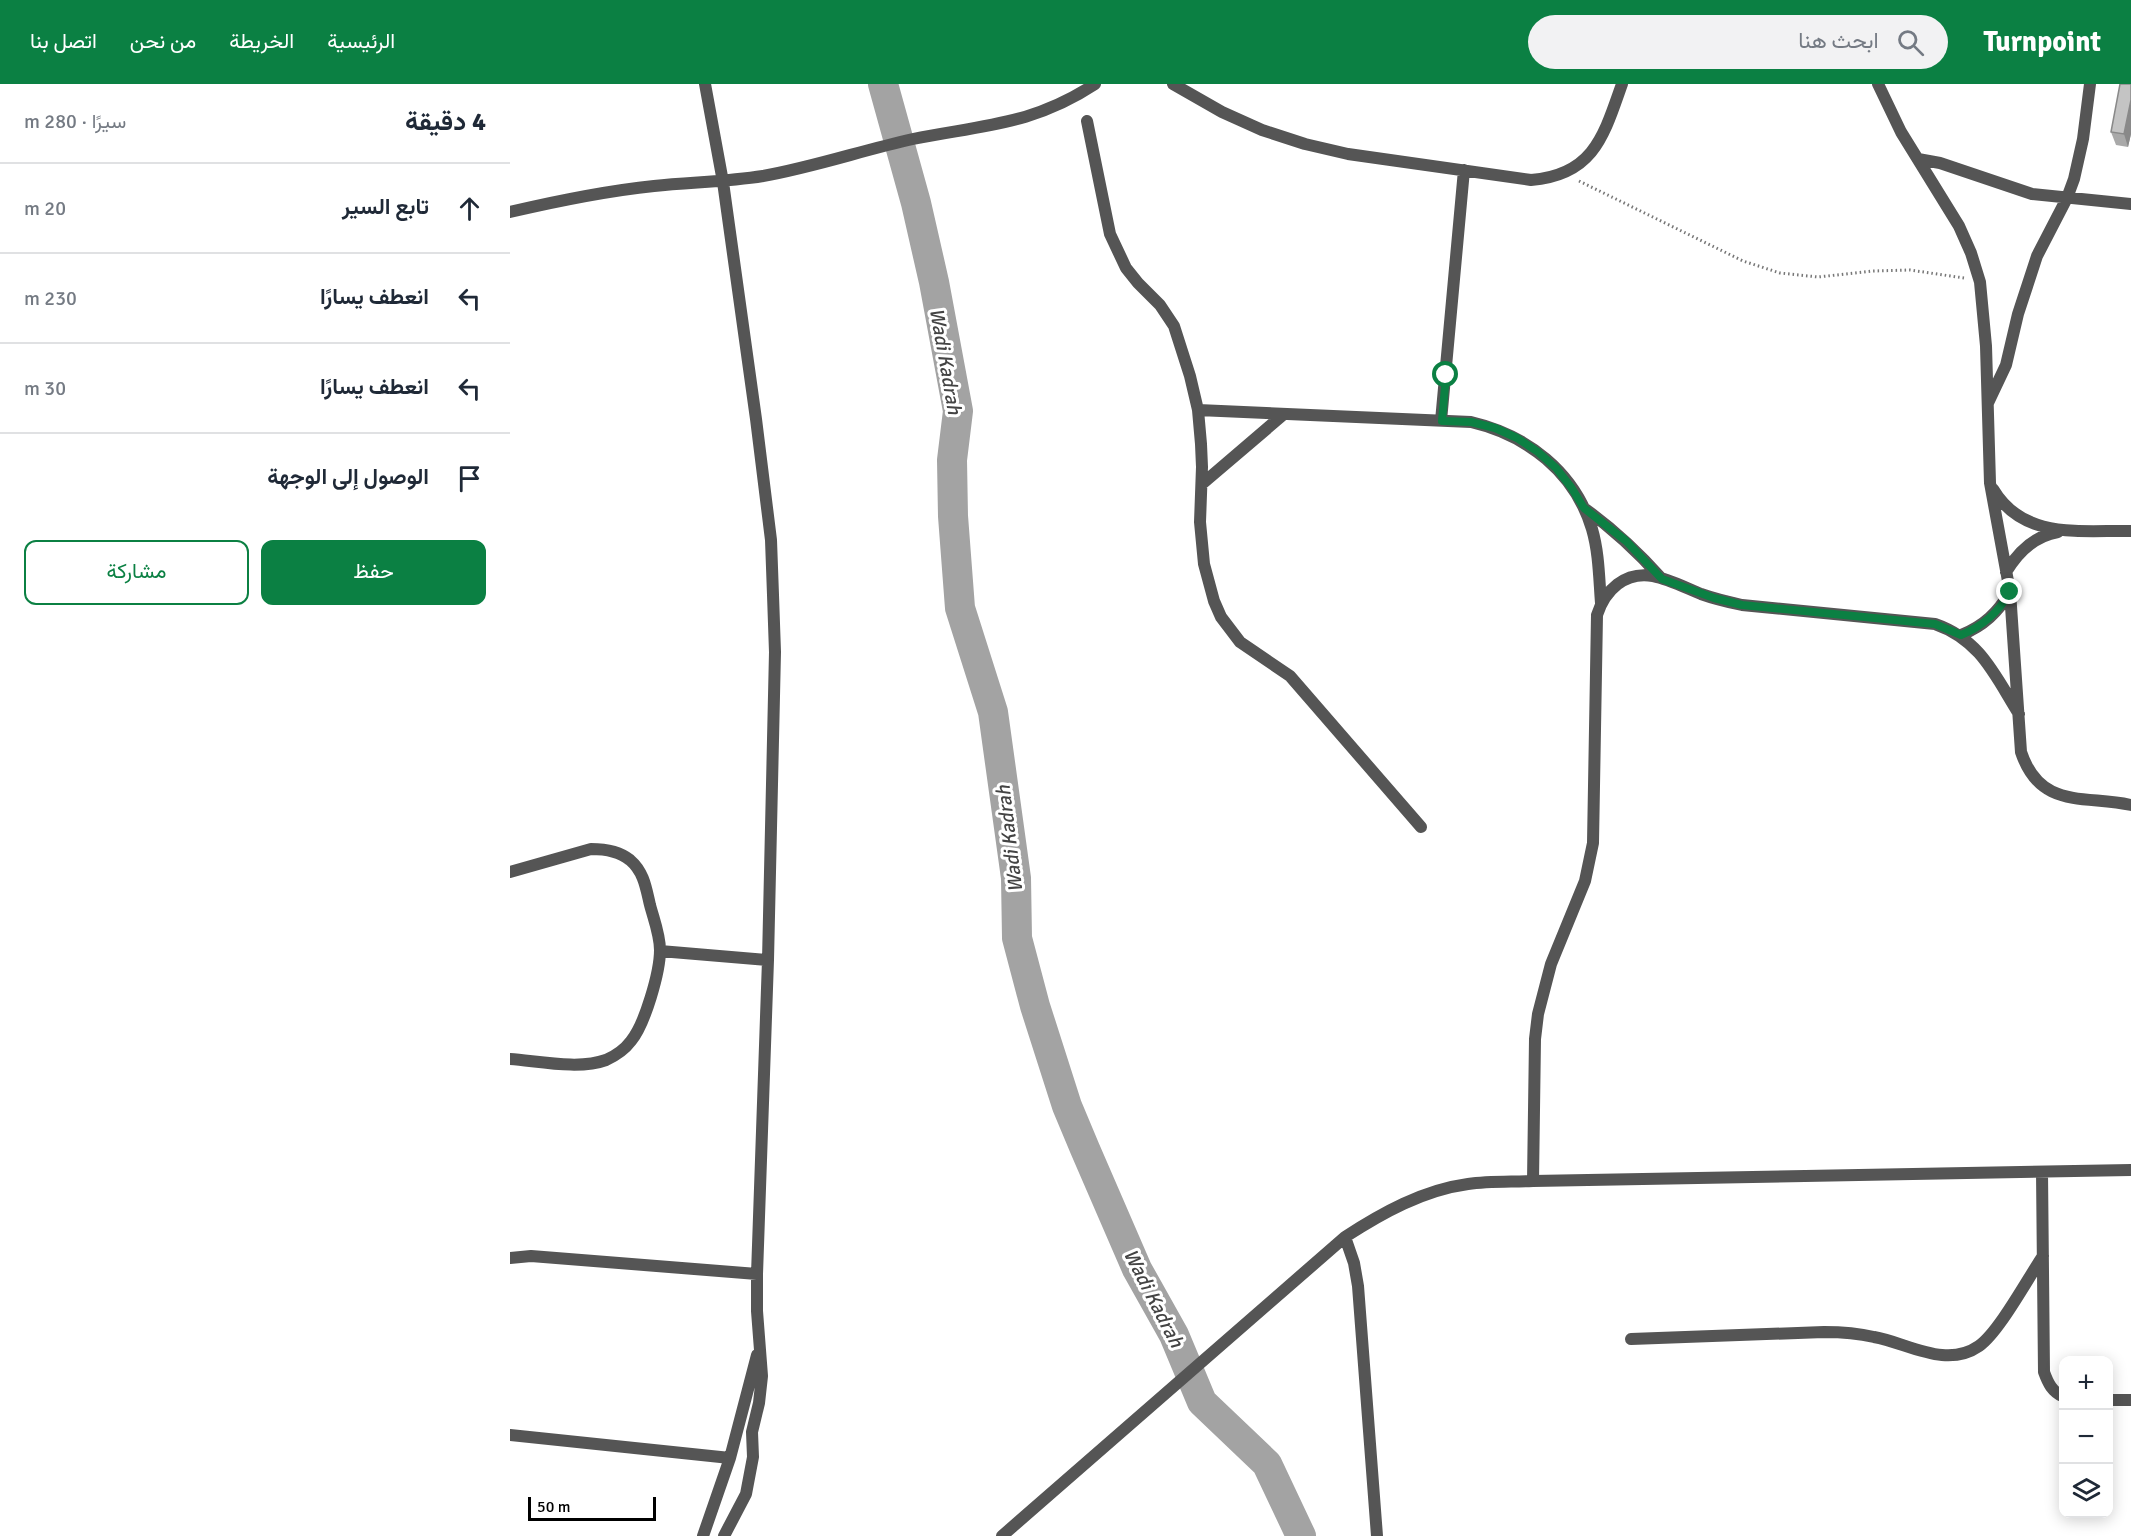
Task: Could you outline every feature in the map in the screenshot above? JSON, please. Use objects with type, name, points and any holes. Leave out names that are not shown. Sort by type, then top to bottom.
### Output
[{"type":"street","points":[[705,84],[723,182],[771,540],[775,652],[768,960],[757,1274],[762,1376],[752,1432],[753,1457],[746,1494],[724,1536]]},
{"type":"street","points":[[510,212],[626,190],[723,182],[802,168],[922,138],[1007,123],[1051,109],[1095,84]]},
{"type":"street","points":[[1173,84],[1222,112],[1262,130],[1305,144],[1348,154],[1532,180],[1564,173],[1585,160],[1601,141],[1622,84]]},
{"type":"street","points":[[1878,84],[1902,132],[1959,226],[1980,282],[1990,483],[2010,592],[2021,752],[2026,768],[2048,792],[2131,805]]},
{"type":"street","points":[[1987,404],[2006,365],[2018,314],[2037,256],[2067,198],[2079,159],[2090,84]]},
{"type":"street","points":[[1087,121],[1110,234],[1126,268],[1138,284],[1161,305],[1174,326],[1190,376],[1198,410],[1202,484],[1200,522],[1204,564],[1214,601],[1221,616],[1240,642],[1290,676],[1421,827]]},
{"type":"street","points":[[1918,159],[1965,170],[2023,191],[2131,204]]},
{"type":"street","points":[[1442,421],[1464,170]]},
{"type":"street","points":[[1198,410],[1471,422],[1495,428],[1517,438],[1556,468],[1584,508],[1593,531],[1601,603]]},
{"type":"street","points":[[1202,484],[1284,414]]},
{"type":"street","points":[[1990,483],[1999,498],[2017,516],[2036,526],[2068,530],[2131,531]]},
{"type":"street","points":[[1584,508],[1612,529],[1662,579]]},
{"type":"street","points":[[2006,572],[2019,552],[2038,538],[2053,532],[2068,530]]},
{"type":"street","points":[[1533,1181],[1534,1064],[1538,1014],[1551,964],[1585,881],[1593,843],[1597,615],[1601,603],[1617,583],[1641,575],[1662,579],[1735,603],[1935,624],[1961,635],[1982,655],[2019,714]]},
{"type":"street","points":[[1961,635],[1988,620],[1997,612],[2010,592]]},
{"type":"street","points":[[510,872],[591,849],[617,852],[638,868],[644,879],[660,951],[657,972],[642,1023],[631,1042],[623,1049],[605,1060],[584,1065],[510,1059]]},
{"type":"street","points":[[660,951],[768,960]]},
{"type":"street","points":[[1002,1536],[1346,1237],[1373,1219],[1434,1192],[1467,1184],[1533,1181],[2131,1170]]},
{"type":"street","points":[[2042,1172],[2044,1372],[2049,1384],[2059,1394]]},
{"type":"street","points":[[1346,1237],[1358,1286],[1377,1536]]},
{"type":"street","points":[[510,1257],[531,1256],[757,1274]]},
{"type":"street","points":[[1631,1338],[1850,1333],[1876,1337],[1932,1354],[1949,1356],[1965,1353],[1980,1345],[1992,1333],[2043,1256]]},
{"type":"street","points":[[704,1536],[730,1458],[759,1348]]},
{"type":"street","points":[[2113,1400],[2131,1400]]},
{"type":"street","points":[[510,1435],[730,1458]]},
{"type":"path","points":[[1564,173],[1761,268],[1800,276],[1818,277],[1873,271],[1910,270],[1945,274],[1980,282]]},
{"type":"building","points":[[2120,84],[2131,84],[2131,100],[2124,134],[2111,132]]},
{"type":"waterway","name":"Wadi Kadrah","points":[[883,84],[916,203],[934,282],[958,411],[952,460],[953,516],[960,608],[993,712],[1016,878],[1017,938],[1035,1006],[1067,1106],[1085,1149],[1137,1269],[1174,1335],[1202,1402],[1267,1464],[1301,1536]]},
{"type":"route","points":[[1446,375],[1442,421],[1471,422],[1495,428],[1517,438],[1538,452],[1556,468],[1584,508],[1626,541],[1662,579],[1742,605],[1921,622],[1935,624],[1961,635],[1988,620],[1997,612],[2010,592]]}]
